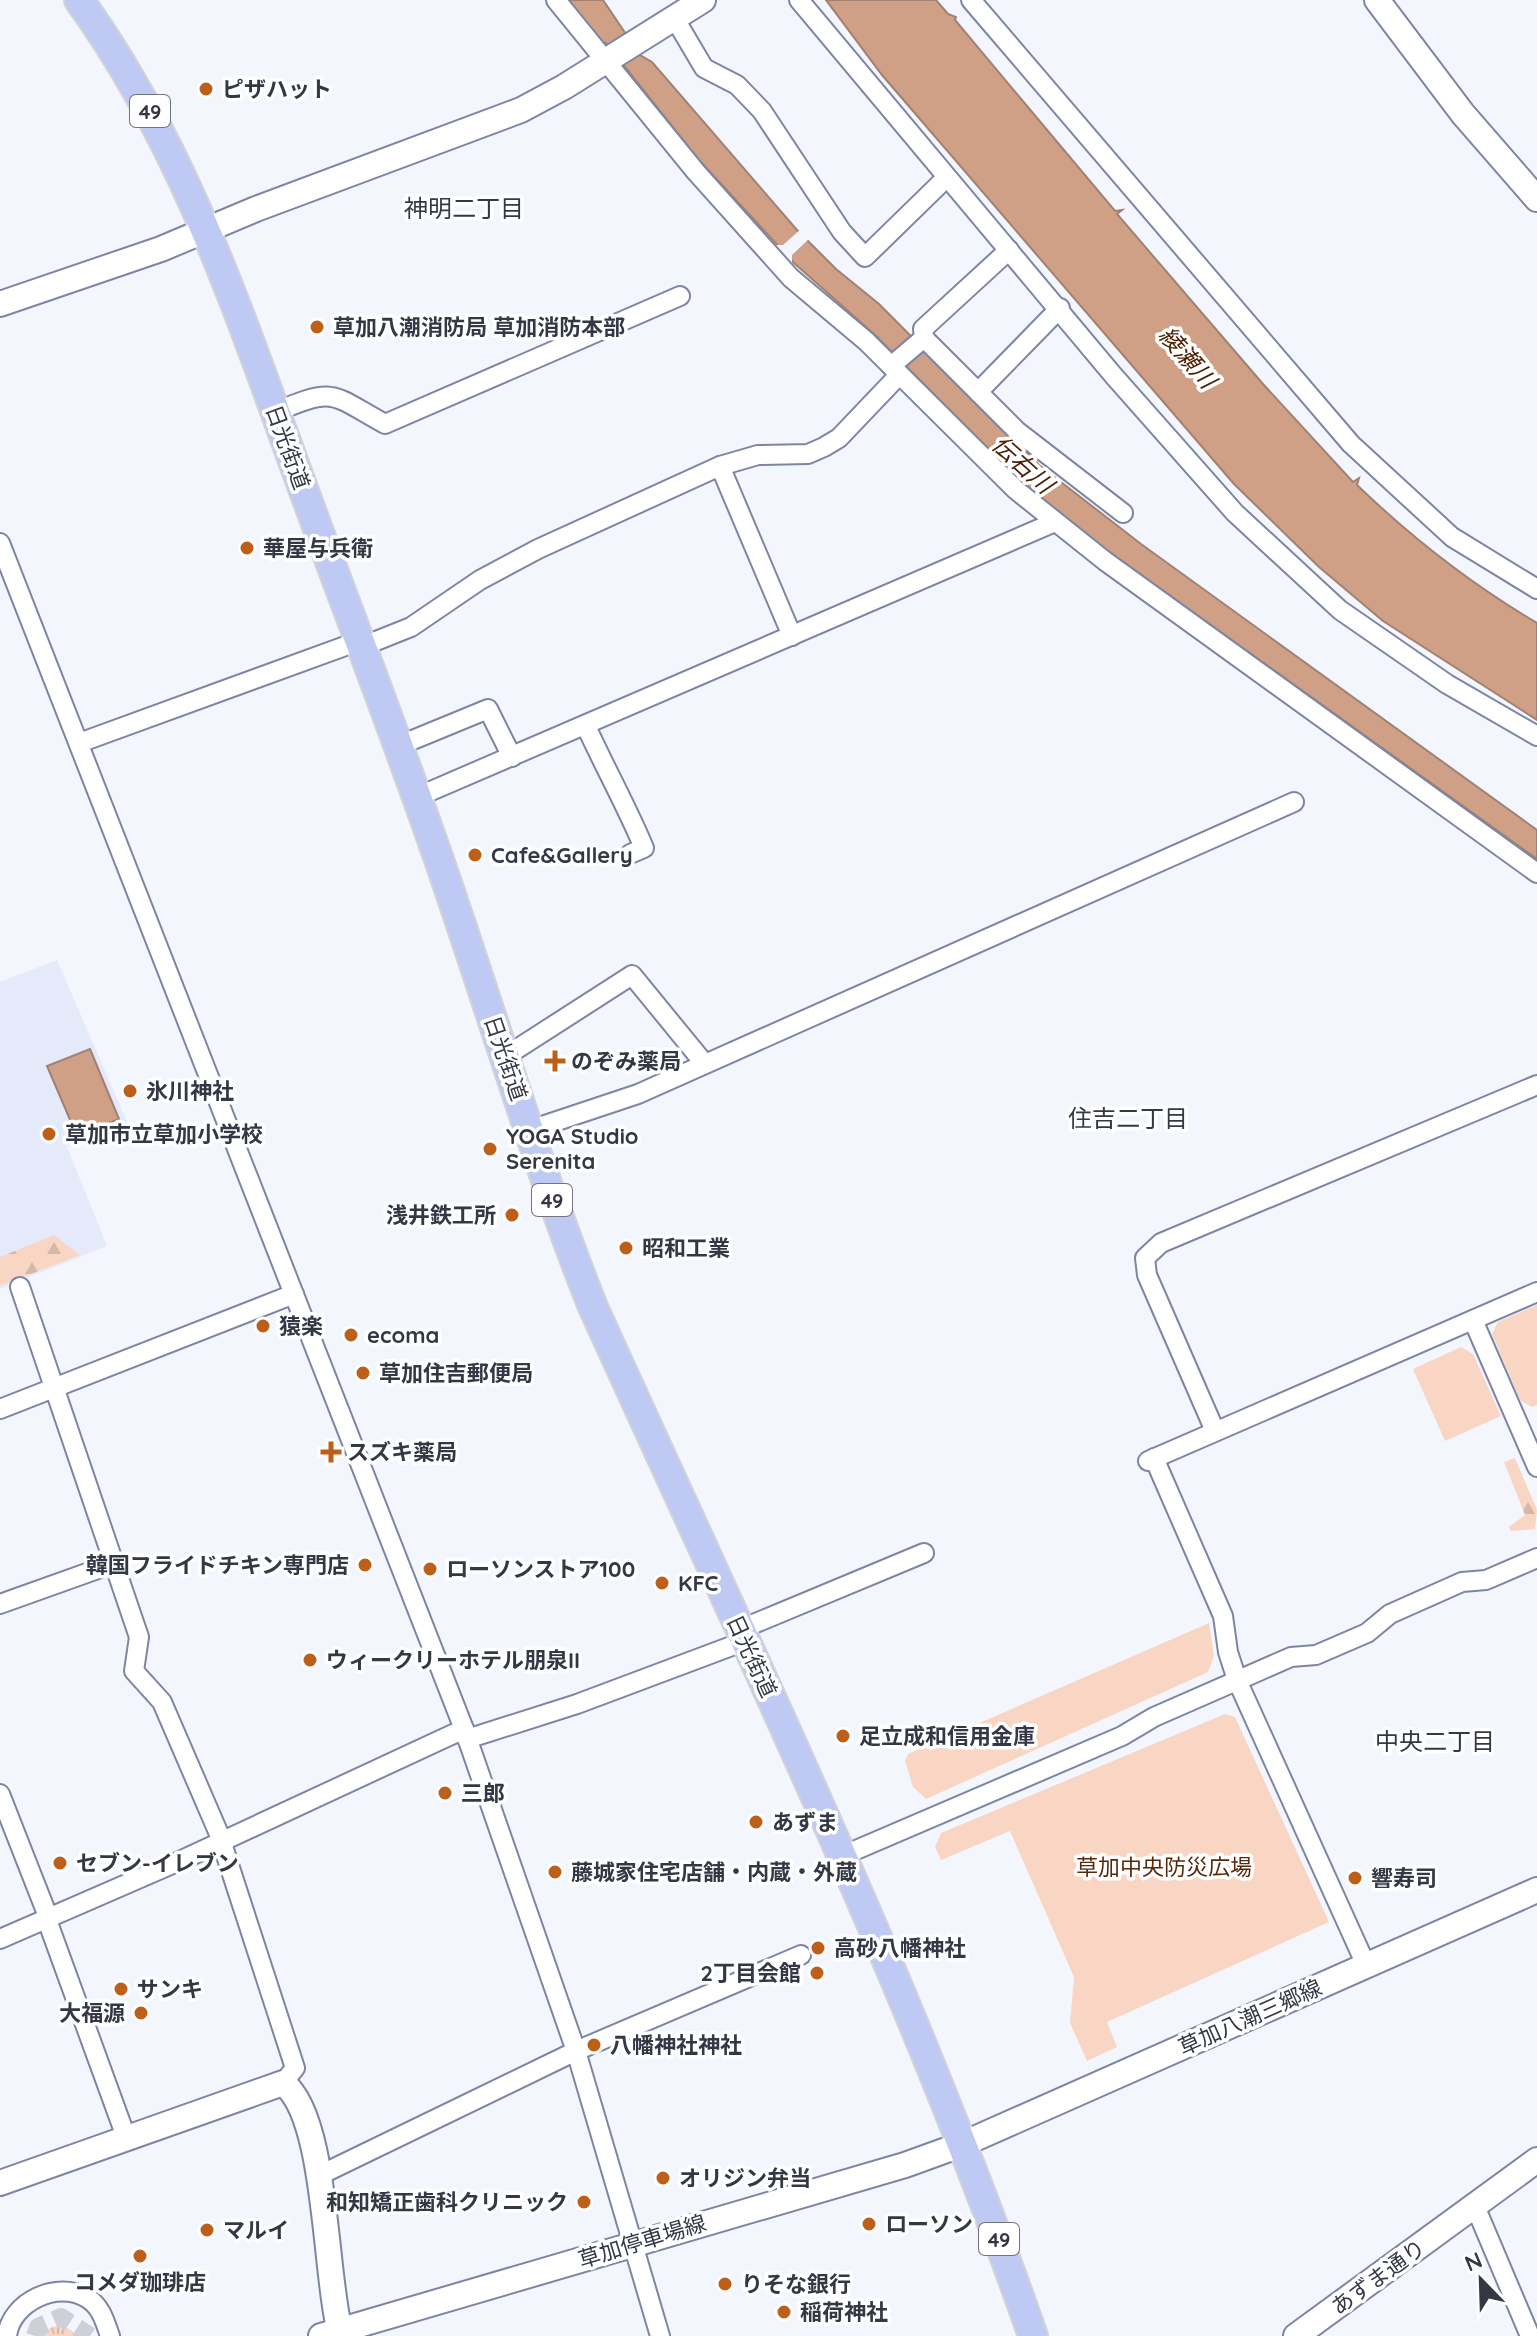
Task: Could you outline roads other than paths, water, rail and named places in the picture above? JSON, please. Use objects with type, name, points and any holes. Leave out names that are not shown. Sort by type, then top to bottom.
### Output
[{"type":"main road","name":"日光街道","points":[[79,0],[129,75],[164,136],[207,229],[417,797],[558,1219],[593,1307],[842,1856],[963,2144],[1033,2336]]},
{"type":"street","points":[[556,0],[696,172],[791,278],[895,367],[969,446],[1055,522],[1534,865]]},
{"type":"street","points":[[0,304],[161,249],[521,110],[703,0]]},
{"type":"street","points":[[799,0],[1113,375],[1235,513],[1340,610],[1447,684],[1537,736]]},
{"type":"street","points":[[971,0],[1351,444],[1452,537],[1537,589]]},
{"type":"street","points":[[1377,0],[1463,114],[1537,199]]},
{"type":"street","points":[[675,19],[704,68],[737,85],[762,111],[842,232],[865,257],[946,178]]},
{"type":"street","points":[[79,743],[411,627],[480,580],[538,549],[720,466],[758,455],[808,454],[824,447],[839,438],[895,367],[922,340],[923,329],[1009,250]]},
{"type":"street","points":[[275,412],[317,395],[334,395],[385,424],[680,296]]},
{"type":"street","points":[[978,392],[1060,308]]},
{"type":"street","points":[[922,340],[1017,431],[1123,513]]},
{"type":"street","points":[[720,466],[792,636]]},
{"type":"street","points":[[417,797],[1055,522]]},
{"type":"street","points":[[0,543],[465,1734],[576,2051],[660,2336]]},
{"type":"street","points":[[398,746],[488,709],[512,757]]},
{"type":"street","points":[[586,726],[609,779],[619,788],[644,848],[630,854]]},
{"type":"street","points":[[530,1130],[638,1094],[874,992],[934,961],[1294,802]]},
{"type":"street","points":[[506,1056],[632,975],[704,1063]]},
{"type":"street","points":[[1215,1431],[1147,1275],[1145,1258],[1161,1243],[1537,1085]]},
{"type":"street","points":[[0,2183],[283,2083],[295,2068],[219,1842],[162,1702],[134,1671],[139,1637],[20,1287]]},
{"type":"street","points":[[1366,1965],[1237,1680],[1228,1652],[1223,1616],[1151,1460],[1537,1292]]},
{"type":"street","points":[[0,1409],[294,1294]]},
{"type":"street","points":[[1473,1320],[1537,1467]]},
{"type":"street","points":[[0,1939],[465,1734],[577,1704],[742,1636],[924,1553]]},
{"type":"street","points":[[842,1856],[1122,1736],[1154,1717],[1291,1657],[1316,1655],[1367,1633],[1381,1620],[1462,1582],[1486,1580],[1537,1558]]},
{"type":"street","points":[[0,1604],[112,1564]]},
{"type":"street","points":[[0,1794],[126,2137]]},
{"type":"street","name":"草加八潮三郷線","points":[[963,2144],[1537,1890]]},
{"type":"street","points":[[318,2176],[576,2051],[801,1955]]},
{"type":"street","points":[[283,2083],[295,2092],[311,2131],[333,2334]]},
{"type":"street","name":"草加停車場線","points":[[333,2334],[905,2165],[963,2144]]},
{"type":"street","name":"あずま通り","points":[[1296,2336],[1537,2160]]},
{"type":"street","points":[[1475,2206],[1530,2336]]},
{"type":"street","points":[[7,2336],[10,2323],[24,2305],[54,2292],[89,2298],[100,2311],[110,2336]]},
{"type":"water","name":"伝右川","points":[[567,0],[603,0],[640,55],[652,62],[797,230],[836,269],[879,304],[1039,465],[1141,544],[1537,830],[1537,859],[1102,547],[1015,476],[875,335],[794,263],[699,160],[606,43],[602,44]]},
{"type":"water","name":"綾瀬川","points":[[826,0],[936,0],[948,14],[956,17],[955,20],[1115,211],[1122,210],[1117,214],[1263,384],[1353,482],[1359,478],[1357,485],[1421,542],[1537,623],[1537,720],[1383,621],[1319,567],[1234,484],[882,75]]},
{"type":"water","points":[[90,1049],[119,1119],[77,1136],[47,1066]]},
{"type":"tunnel","points":[[35,2336],[38,2327],[61,2317],[90,2336]]},
{"type":"place","name":"ピザハット","points":[[206,89]]},
{"type":"place","name":"草加八潮消防局 草加消防本部","points":[[317,327]]},
{"type":"place","name":"華屋与兵衛","points":[[247,548]]},
{"type":"place","name":"Cafe&Gallery","points":[[475,855]]},
{"type":"place","name":"のぞみ薬局","points":[[555,1061]]},
{"type":"place","name":"氷川神社","points":[[130,1091]]},
{"type":"place","name":"草加市立草加小学校","points":[[49,1134]]},
{"type":"place","name":"YOGA Studio Serenita","points":[[490,1149]]},
{"type":"place","name":"浅井鉄工所","points":[[512,1215]]},
{"type":"place","name":"昭和工業","points":[[626,1248]]},
{"type":"place","name":"猿楽","points":[[263,1326]]},
{"type":"place","name":"ecoma","points":[[351,1335]]},
{"type":"place","name":"草加住吉郵便局","points":[[363,1373]]},
{"type":"place","name":"スズキ薬局","points":[[331,1452]]},
{"type":"place","name":"韓国フライドチキン専門店","points":[[365,1565]]},
{"type":"place","name":"ローソンストア100","points":[[430,1569]]},
{"type":"place","name":"KFC","points":[[662,1583]]},
{"type":"place","name":"ウィークリーホテル朋泉II","points":[[310,1660]]},
{"type":"place","name":"足立成和信用金庫","points":[[843,1736]]},
{"type":"place","name":"三郎","points":[[445,1793]]},
{"type":"place","name":"あずま","points":[[756,1822]]},
{"type":"place","name":"セブン-イレブン","points":[[60,1863]]},
{"type":"place","name":"藤城家住宅店舗・内蔵・外蔵","points":[[555,1872]]},
{"type":"place","name":"響寿司","points":[[1355,1878]]},
{"type":"place","name":"高砂八幡神社","points":[[818,1948]]},
{"type":"place","name":"2丁目会館","points":[[817,1973]]},
{"type":"place","name":"サンキ","points":[[121,1989]]},
{"type":"place","name":"大福源","points":[[141,2013]]},
{"type":"place","name":"八幡神社神社","points":[[594,2045]]},
{"type":"place","name":"オリジン弁当","points":[[663,2178]]},
{"type":"place","name":"和知矯正歯科クリニック","points":[[584,2202]]},
{"type":"place","name":"ローソン","points":[[869,2224]]},
{"type":"place","name":"マルイ","points":[[207,2230]]},
{"type":"place","name":"コメダ珈琲店","points":[[140,2256]]},
{"type":"place","name":"りそな銀行","points":[[725,2284]]},
{"type":"place","name":"稲荷神社","points":[[784,2312]]},
{"type":"district","name":"神明二丁目","points":[[464,208]]},
{"type":"district","name":"住吉二丁目","points":[[1128,1118]]},
{"type":"district","name":"中央二丁目","points":[[1435,1741]]},
{"type":"park label","name":"草加中央防災広場","points":[[1164,1867]]}]
